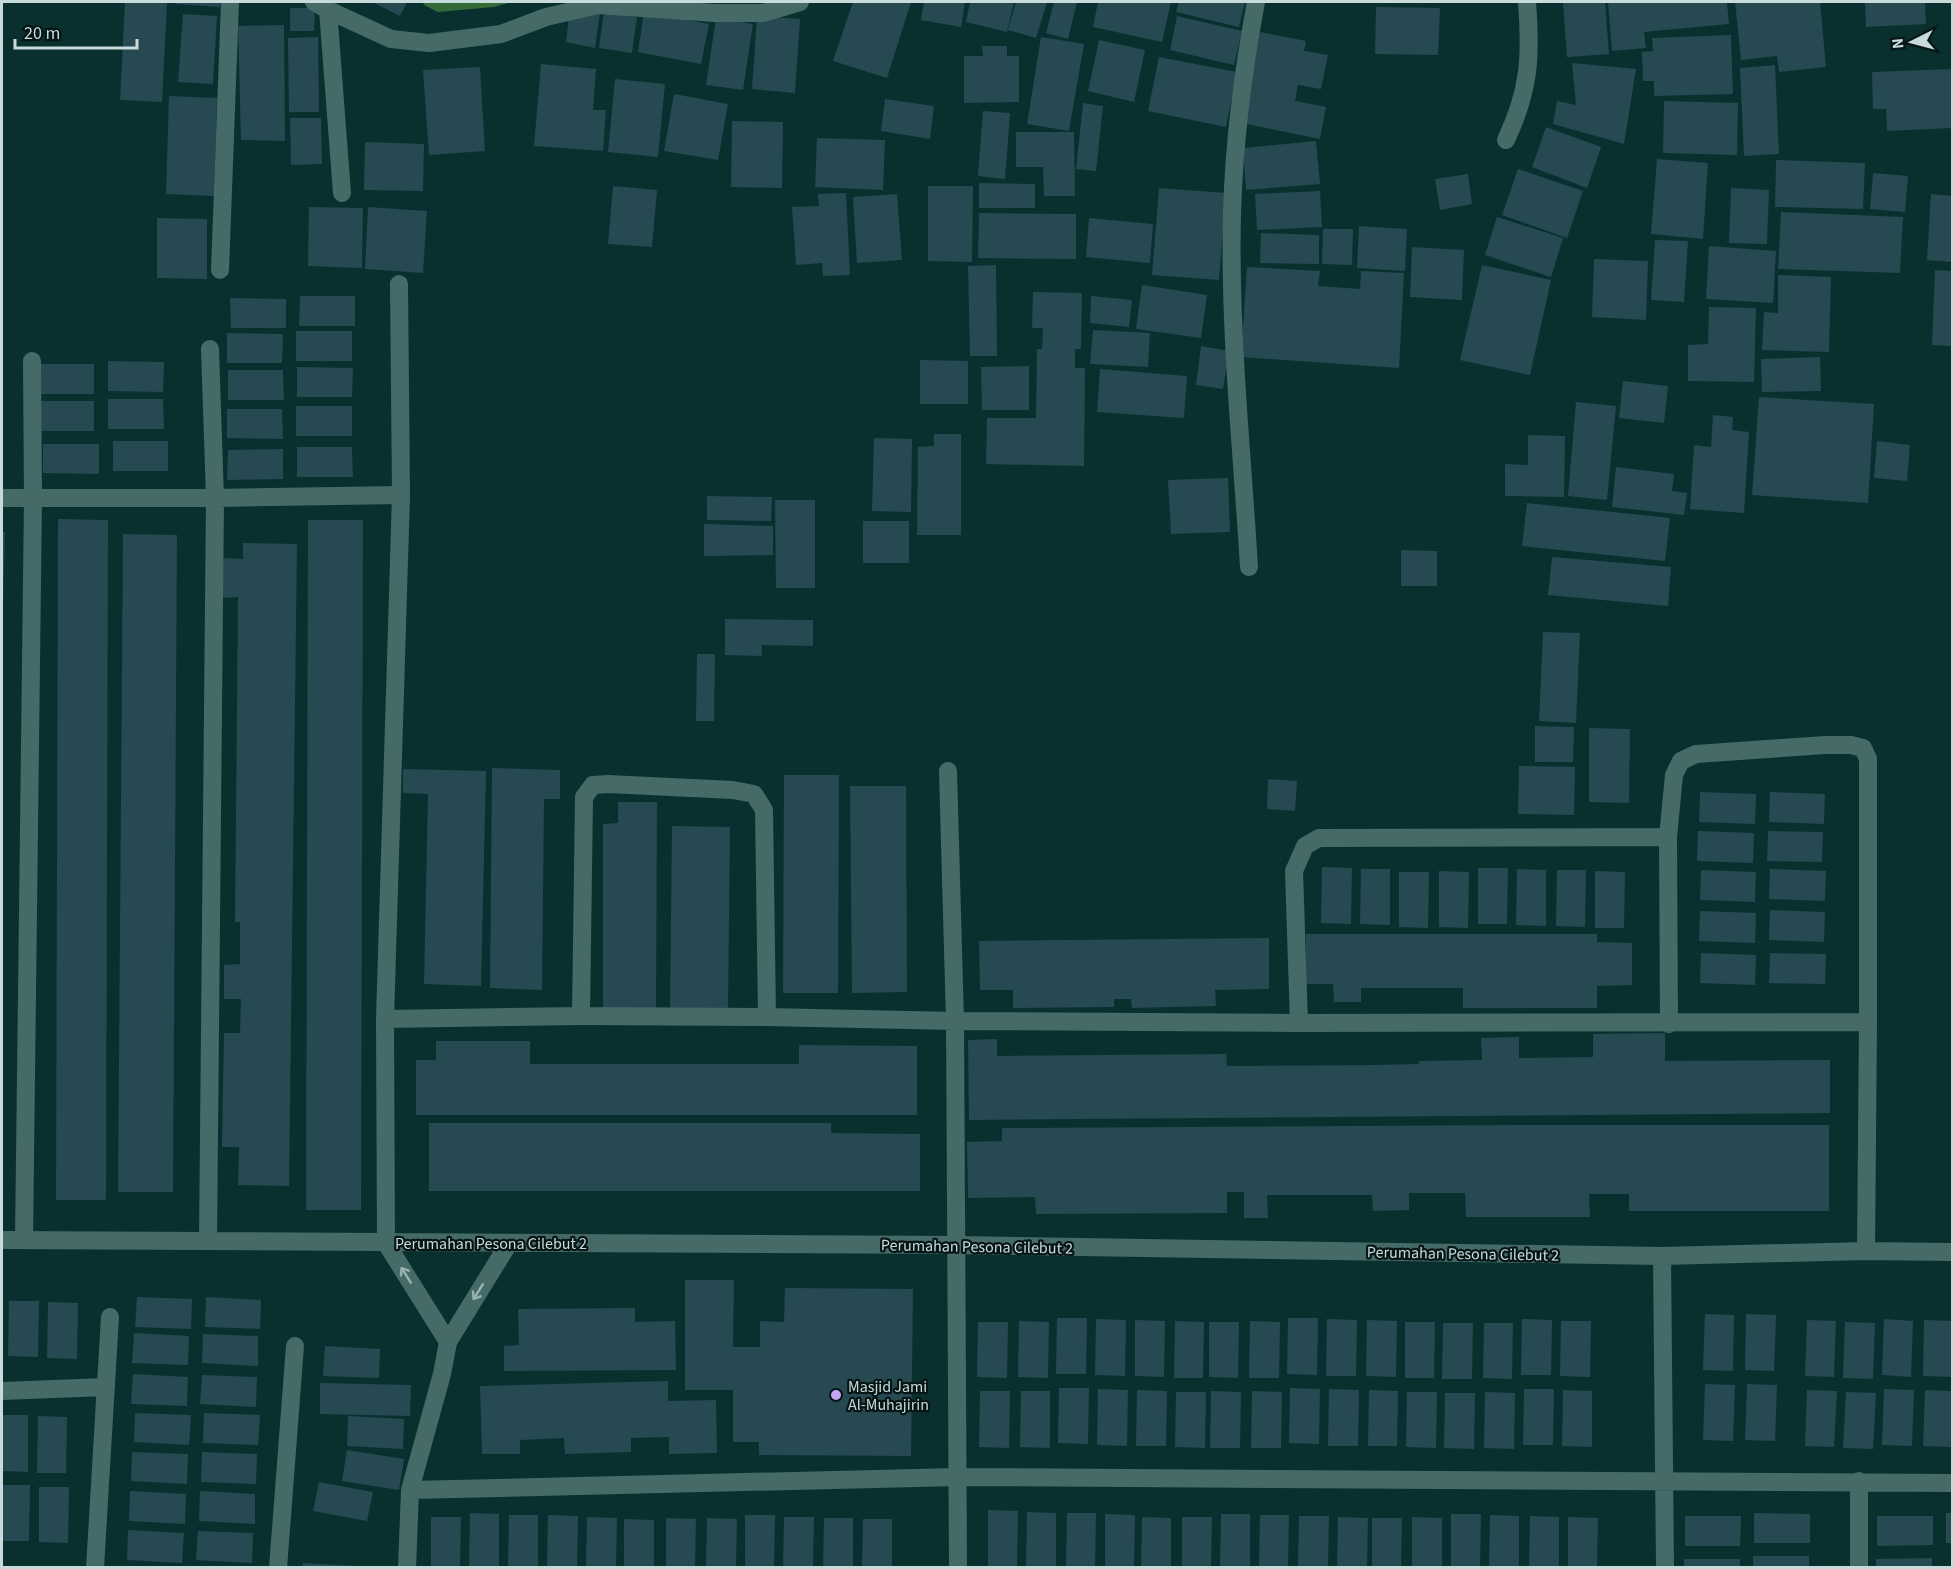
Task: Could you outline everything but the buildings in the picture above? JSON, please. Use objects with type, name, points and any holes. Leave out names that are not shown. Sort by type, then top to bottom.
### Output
[{"type":"street","points":[[220,270],[230,2]]},
{"type":"street","points":[[321,6],[391,39],[429,43],[501,34],[546,17],[597,5],[715,13],[763,13],[800,2]]},
{"type":"street","points":[[1250,567],[1235,344],[1232,214],[1244,74],[1256,2]]},
{"type":"street","points":[[1506,140],[1518,117],[1529,69],[1527,2]]},
{"type":"street","points":[[321,6],[342,193]]},
{"type":"street","points":[[399,284],[401,495],[385,1019],[386,1243],[448,1342]]},
{"type":"street","points":[[208,1241],[215,498],[210,349]]},
{"type":"street","points":[[24,1240],[33,498],[32,361]]},
{"type":"street","points":[[2,498],[401,495]]},
{"type":"street","points":[[1669,1024],[1668,837],[1674,775],[1681,760],[1696,754],[1825,745],[1851,745],[1863,748],[1868,759],[1866,1251]]},
{"type":"street","points":[[948,771],[955,1021],[958,1568]]},
{"type":"street","points":[[581,1016],[584,797],[593,785],[608,784],[733,790],[754,794],[764,810],[767,1017]]},
{"type":"street","points":[[1299,1023],[1294,871],[1305,846],[1319,838],[1668,837]]},
{"type":"street","points":[[385,1019],[581,1016],[1299,1023],[1868,1022]]},
{"type":"street","name":"Perumahan Pesona Cilebut 2","points":[[2,1240],[957,1245],[1662,1256],[1866,1251],[1953,1252]]},
{"type":"street","points":[[406,1568],[410,1491],[442,1374],[448,1342],[509,1243]]},
{"type":"street","points":[[1662,1256],[1665,1568]]},
{"type":"street","points":[[95,1568],[110,1317]]},
{"type":"street","points":[[278,1568],[295,1346]]},
{"type":"street","points":[[2,1391],[106,1387]]},
{"type":"street","points":[[410,1491],[958,1477],[1953,1483]]},
{"type":"street","points":[[1859,1481],[1859,1568]]},
{"type":"green space","points":[[423,2],[512,2],[494,7],[438,12],[424,5]]},
{"type":"place","name":"Masjid Jami Al-Muhajirin","points":[[836,1395]]}]
